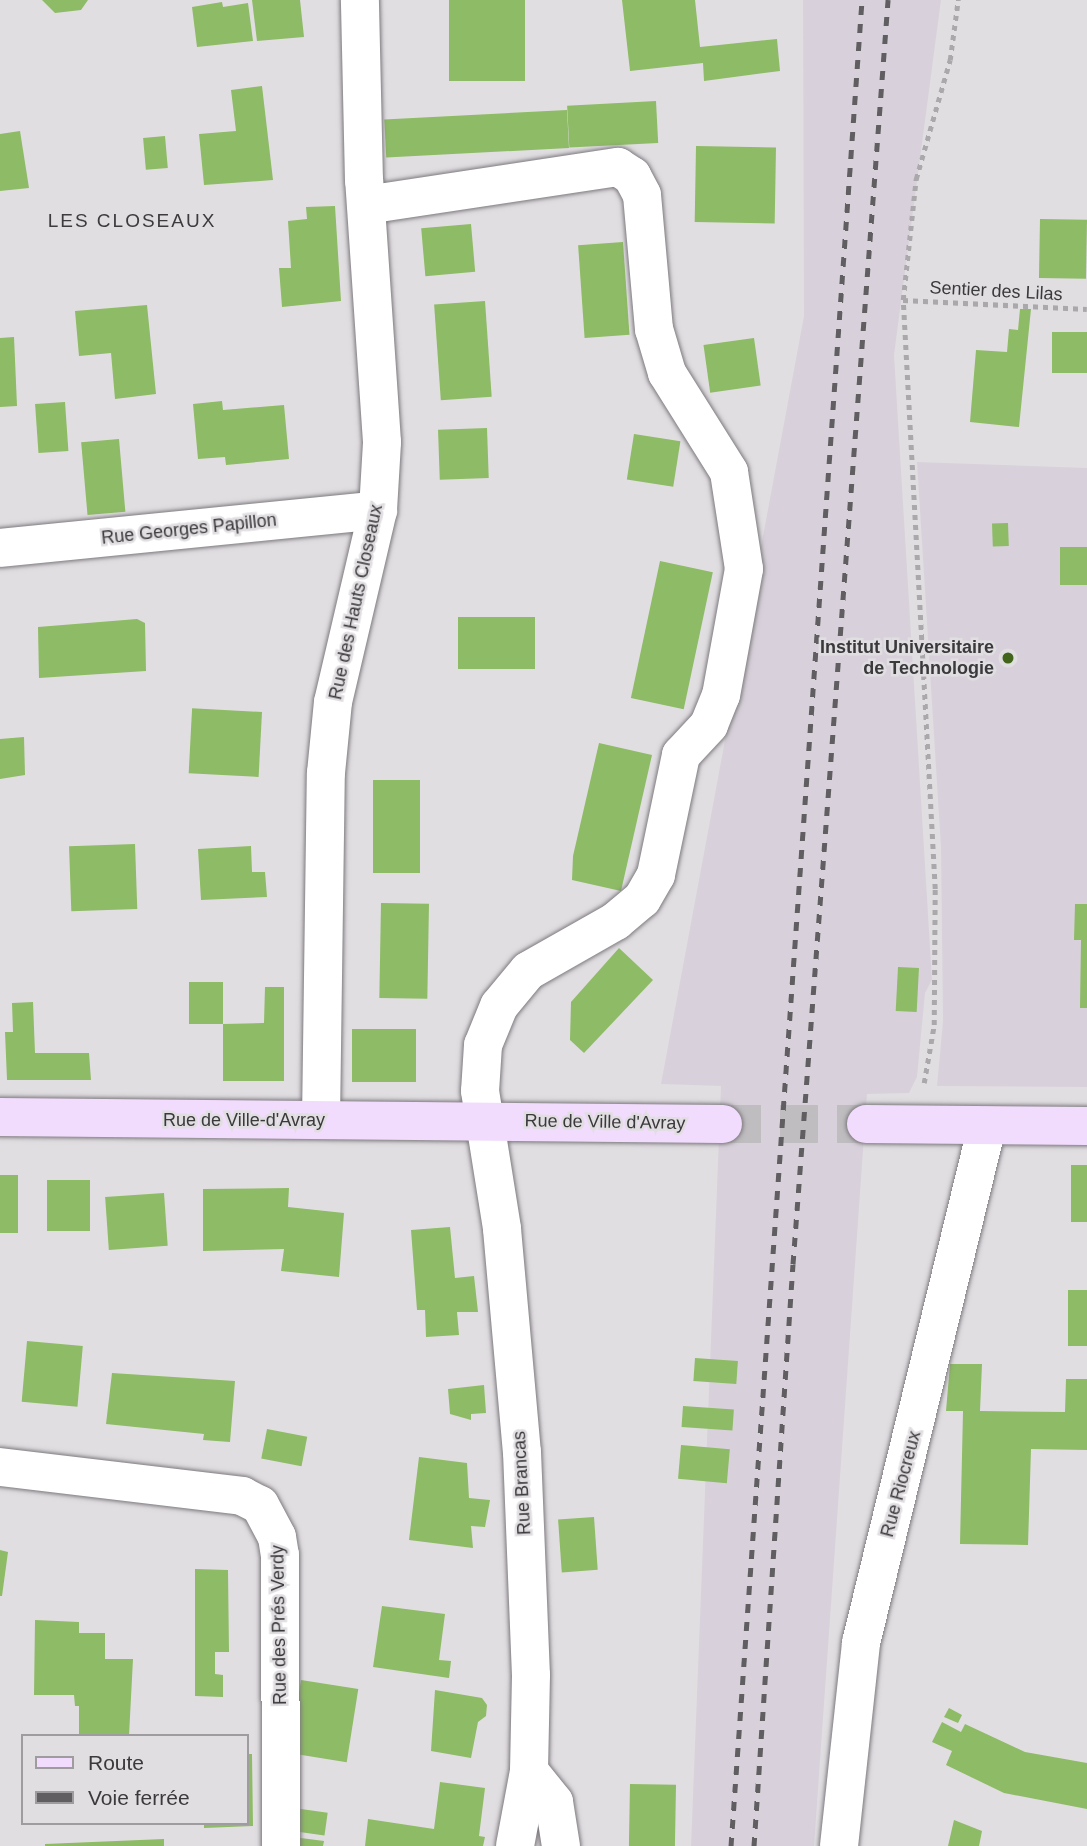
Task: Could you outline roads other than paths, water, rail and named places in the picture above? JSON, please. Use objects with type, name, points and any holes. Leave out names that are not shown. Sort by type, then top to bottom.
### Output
[{"type":"main road","name":"Rue de Ville-d'Avray","points":[[0,1117],[487,1121]]},
{"type":"main road","name":"Rue de Ville d'Avray","points":[[487,1121],[723,1124]]},
{"type":"main road","points":[[866,1124],[1087,1126]]},
{"type":"street","name":"Rue des Hauts Closeaux","points":[[321,1120],[326,773],[334,702],[377,510],[382,442],[366,205],[360,0]]},
{"type":"street","name":"Rue Brancas","points":[[366,205],[618,167],[632,176],[642,195],[654,329],[667,373],[729,472],[736,498],[744,569],[721,695],[709,725],[681,755],[656,875],[642,899],[616,920],[528,971],[499,1006],[483,1045],[480,1091],[487,1121],[502,1229],[522,1452],[531,1675],[529,1771],[514,1846]]},
{"type":"street","name":"Rue Georges Papillon","points":[[0,548],[377,510]]},
{"type":"street","name":"Rue Riocreux","points":[[839,1846],[861,1643],[987,1126]]},
{"type":"street","name":"Rue des Prés Verdy","points":[[0,1467],[242,1496],[260,1505],[277,1537],[280,1555],[281,1846]]},
{"type":"street","points":[[529,1771],[554,1802],[561,1846]]},
{"type":"tunnel","points":[[723,1124],[866,1124]]},
{"type":"railway","points":[[731,1846],[862,0]]},
{"type":"railway","points":[[754,1846],[793,1264],[888,0]]},
{"type":"place","name":"Institut Universitaire de Technologie","points":[[1008,658]]},
{"type":"district","name":"LES CLOSEAUX","points":[[132,221]]}]
